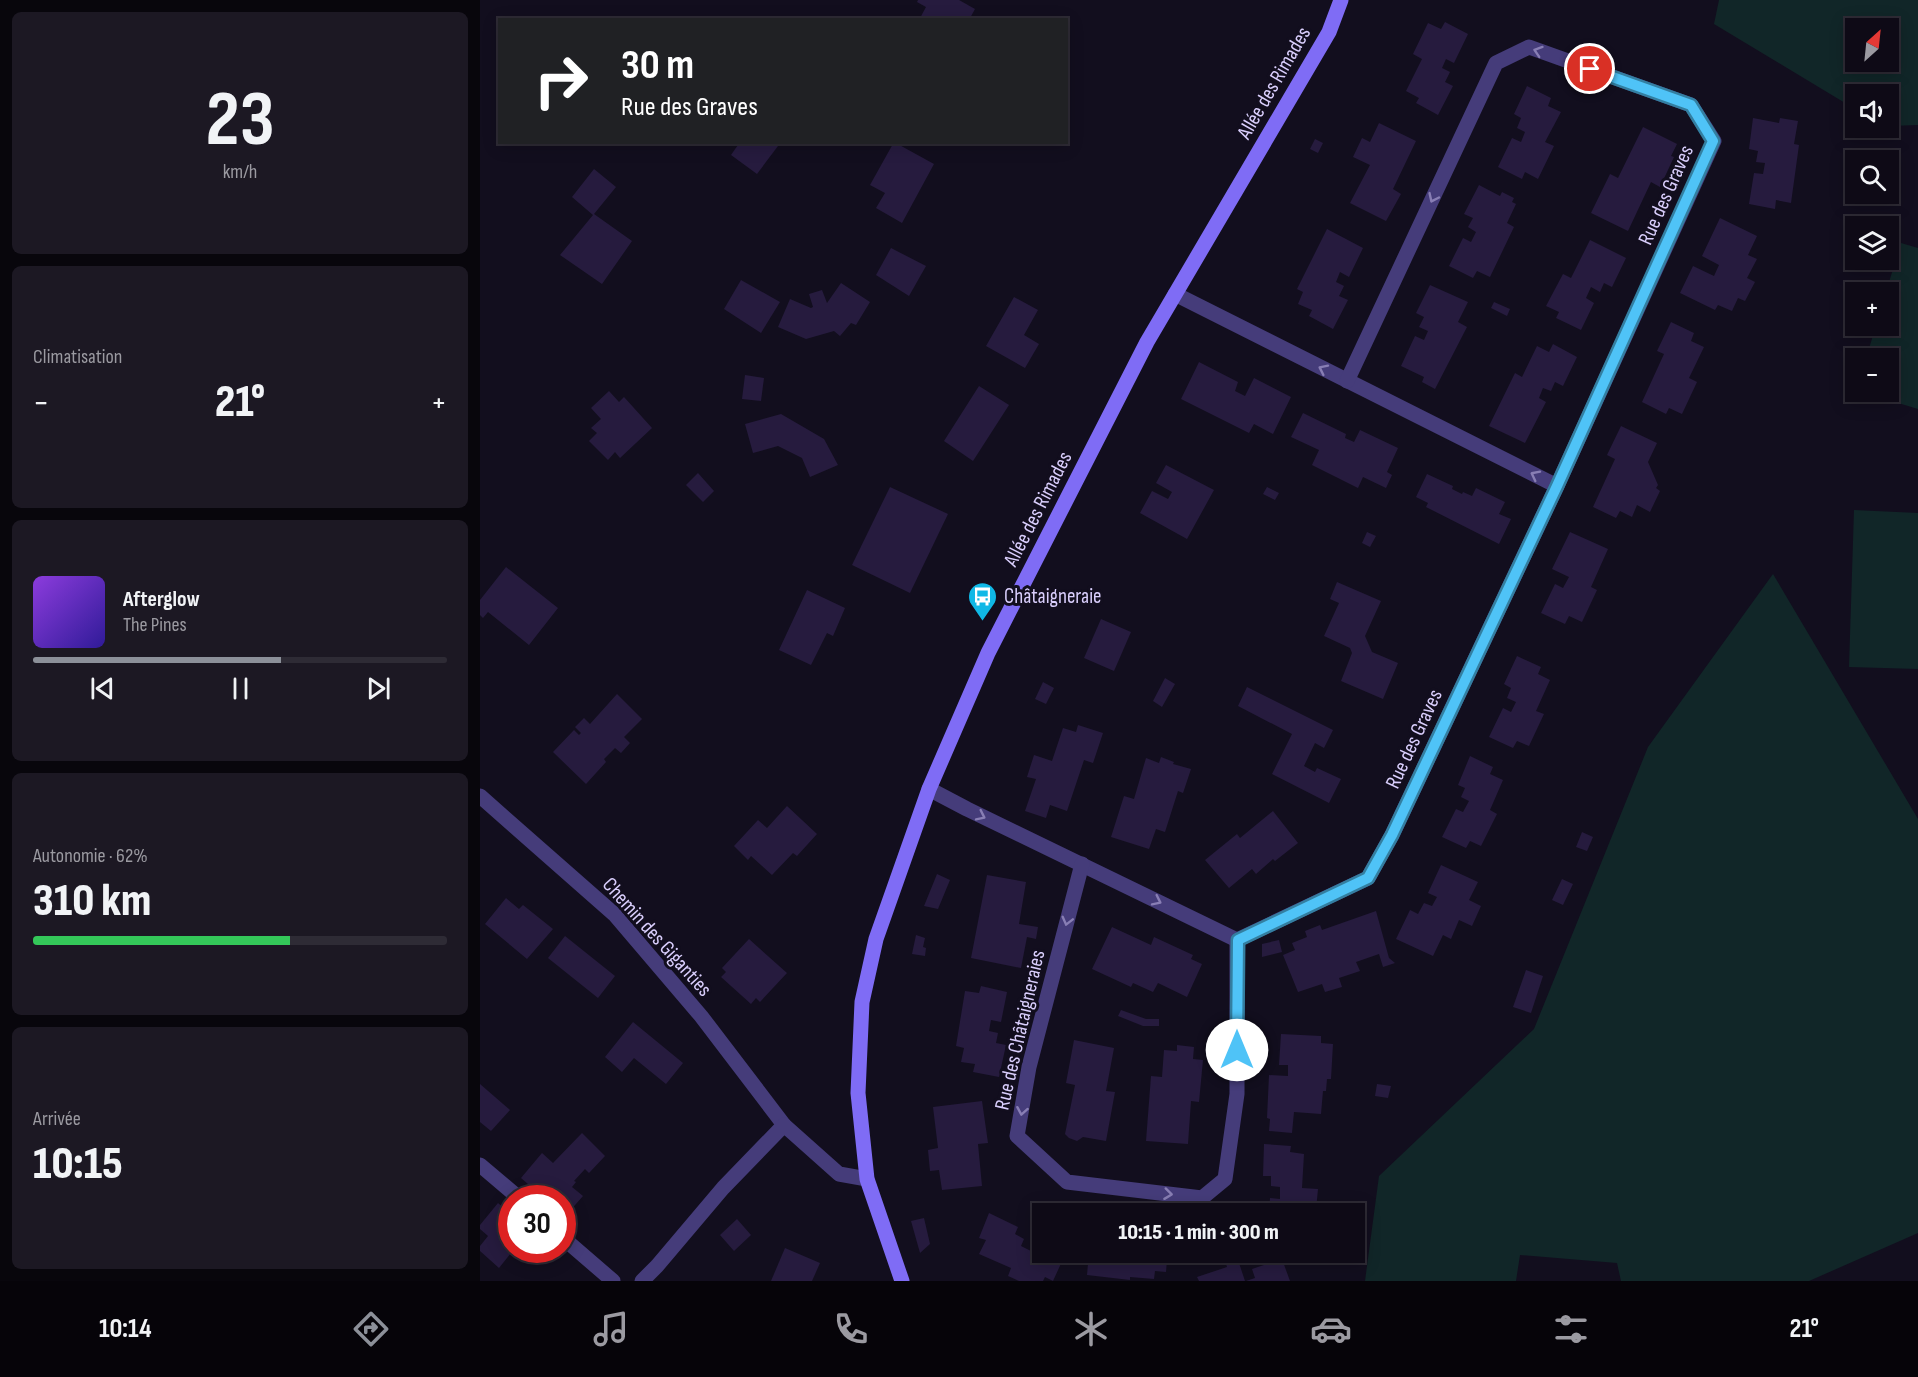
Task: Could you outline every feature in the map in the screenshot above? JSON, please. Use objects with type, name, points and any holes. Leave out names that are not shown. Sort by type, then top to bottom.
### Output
[{"type":"main road","name":"Allée des Rimades","points":[[902,1281],[867,1179],[858,1093],[862,1002],[876,939],[929,789],[988,653],[1147,342],[1329,32],[1341,0]]},
{"type":"street","name":"Rue des Graves","points":[[1238,940],[1368,878],[1392,835],[1557,486],[1713,141],[1691,105],[1529,47],[1496,63],[1347,381]]},
{"type":"street","points":[[1175,294],[1557,486]]},
{"type":"street","points":[[929,789],[1238,940]]},
{"type":"street","name":"Chemin des Giganties","points":[[480,796],[614,914],[701,1016],[784,1125],[839,1174],[867,1179]]},
{"type":"street","name":"Rue des Châtaigneraies","points":[[1082,864],[1029,1067],[1017,1136],[1067,1182],[1202,1198],[1225,1179],[1237,1094],[1238,940]]},
{"type":"street","points":[[642,1281],[723,1188],[784,1125]]},
{"type":"street","points":[[480,1165],[504,1185]]},
{"type":"street","points":[[576,1249],[613,1281]]},
{"type":"green space","points":[[1719,0],[1918,0],[1918,125],[1899,126],[1899,84],[1845,84],[1845,103],[1714,24]]},
{"type":"green space","points":[[1901,243],[1918,248],[1918,409],[1895,402],[1899,402],[1899,348],[1869,348],[1873,336],[1899,336],[1899,282],[1889,282],[1893,270],[1899,270]]},
{"type":"green space","points":[[1854,510],[1918,513],[1918,669],[1849,667]]},
{"type":"green space","points":[[1773,574],[1918,819],[1918,1233],[1809,1281],[1621,1281],[1617,1263],[1520,1255],[1516,1281],[1365,1281],[1379,1176],[1534,1029],[1648,747]]},
{"type":"building","points":[[918,0],[959,0],[975,9],[970,18],[920,18],[926,7],[917,2]]},
{"type":"building","points":[[1445,22],[1468,34],[1454,63],[1446,59],[1442,68],[1450,72],[1445,82],[1453,86],[1438,115],[1416,103],[1419,98],[1406,91],[1422,59],[1413,54],[1428,23],[1441,29]]},
{"type":"building","points":[[1527,86],[1551,98],[1548,106],[1561,112],[1545,142],[1554,146],[1538,179],[1525,172],[1522,179],[1498,167],[1512,138],[1521,142],[1525,132],[1517,128],[1521,118],[1514,114]]},
{"type":"building","points":[[1753,118],[1779,123],[1780,118],[1798,121],[1794,144],[1799,145],[1791,203],[1776,200],[1775,209],[1749,204],[1754,173],[1763,174],[1765,163],[1756,162],[1758,151],[1749,149]]},
{"type":"building","points":[[1379,123],[1416,141],[1393,189],[1401,194],[1386,221],[1350,203],[1370,165],[1353,157],[1362,138],[1370,142]]},
{"type":"building","points":[[1643,127],[1677,144],[1671,156],[1674,157],[1660,187],[1651,182],[1628,231],[1591,213],[1610,174],[1618,178]]},
{"type":"building","points":[[1315,139],[1323,143],[1318,153],[1310,149]]},
{"type":"building","points":[[739,144],[780,144],[757,174],[731,155]]},
{"type":"building","points":[[893,144],[898,144],[934,164],[902,223],[876,208],[885,193],[870,185]]},
{"type":"building","points":[[594,169],[616,187],[594,214],[632,241],[602,284],[560,255],[593,215],[572,197]]},
{"type":"building","points":[[1479,185],[1500,196],[1502,192],[1514,198],[1512,202],[1516,204],[1507,223],[1514,227],[1490,277],[1477,271],[1473,278],[1449,266],[1463,238],[1471,242],[1476,232],[1468,227],[1473,218],[1464,214]]},
{"type":"building","points":[[1720,218],[1757,236],[1748,255],[1757,259],[1747,278],[1755,282],[1745,301],[1738,298],[1732,311],[1718,305],[1715,310],[1680,293],[1693,266],[1714,276],[1719,265],[1702,256]]},
{"type":"building","points":[[1327,229],[1363,248],[1349,277],[1340,272],[1336,282],[1344,286],[1339,296],[1348,300],[1333,329],[1309,316],[1312,310],[1298,304],[1303,292],[1297,289]]},
{"type":"building","points":[[1590,240],[1626,258],[1612,287],[1604,283],[1600,292],[1591,287],[1586,298],[1594,303],[1581,330],[1556,318],[1559,312],[1546,306],[1563,274],[1571,278]]},
{"type":"building","points":[[891,248],[926,266],[909,296],[876,275]]},
{"type":"building","points":[[741,280],[780,302],[761,333],[724,309]]},
{"type":"building","points":[[841,283],[870,302],[856,325],[851,323],[840,336],[834,331],[806,339],[778,327],[790,299],[811,308],[813,307],[809,294],[822,290],[827,303]]},
{"type":"building","points":[[1430,285],[1468,302],[1458,322],[1467,327],[1435,389],[1422,382],[1424,377],[1401,366],[1415,336],[1424,340],[1428,331],[1419,327],[1424,317],[1416,313]]},
{"type":"building","points":[[1014,297],[1038,310],[1024,335],[1039,344],[1025,368],[986,346]]},
{"type":"building","points":[[1494,302],[1510,309],[1507,316],[1491,308]]},
{"type":"building","points":[[1671,322],[1694,333],[1691,341],[1704,347],[1689,378],[1697,382],[1682,414],[1669,408],[1666,414],[1642,402],[1664,354],[1657,351]]},
{"type":"building","points":[[1553,344],[1577,357],[1563,386],[1555,382],[1551,391],[1543,388],[1539,398],[1546,402],[1525,443],[1489,426],[1515,373],[1522,377],[1537,346],[1549,352]]},
{"type":"building","points":[[1199,362],[1238,382],[1235,391],[1245,396],[1254,378],[1291,397],[1273,434],[1254,424],[1249,433],[1181,399]]},
{"type":"building","points":[[745,375],[764,378],[761,401],[742,399]]},
{"type":"building","points":[[979,386],[1009,405],[973,461],[944,441]]},
{"type":"building","points":[[609,391],[619,402],[624,397],[652,428],[620,458],[615,452],[608,460],[589,441],[597,433],[591,428],[601,419],[591,408]]},
{"type":"building","points":[[1303,413],[1346,434],[1345,438],[1354,442],[1360,430],[1398,448],[1387,472],[1392,475],[1386,488],[1363,477],[1358,488],[1312,465],[1319,450],[1291,437]]},
{"type":"building","points":[[781,414],[824,439],[838,465],[810,477],[802,458],[778,446],[753,453],[745,424]]},
{"type":"building","points":[[1621,426],[1657,443],[1648,462],[1658,485],[1656,488],[1660,491],[1650,512],[1637,505],[1632,517],[1620,511],[1616,518],[1593,507],[1615,459],[1607,455]]},
{"type":"building","points":[[1166,465],[1214,490],[1187,539],[1140,513],[1152,491],[1168,499],[1172,492],[1156,483]]},
{"type":"building","points":[[698,473],[714,491],[703,502],[686,485]]},
{"type":"building","points":[[1427,474],[1453,486],[1452,489],[1462,494],[1463,492],[1472,496],[1476,488],[1505,502],[1499,514],[1511,519],[1499,544],[1426,507],[1428,503],[1416,497]]},
{"type":"building","points":[[890,487],[948,514],[910,593],[852,565]]},
{"type":"building","points":[[1267,487],[1279,493],[1275,500],[1263,494]]},
{"type":"building","points":[[1367,532],[1376,536],[1370,547],[1362,543]]},
{"type":"building","points":[[1570,532],[1608,549],[1591,587],[1597,590],[1582,622],[1569,616],[1565,624],[1541,613],[1555,584],[1563,588],[1569,577],[1552,569]]},
{"type":"building","points":[[506,567],[558,608],[529,645],[488,612],[483,618],[480,615],[480,600]]},
{"type":"building","points":[[1337,582],[1381,601],[1365,636],[1372,652],[1398,663],[1383,699],[1341,681],[1352,653],[1350,648],[1324,636],[1339,603],[1330,599]]},
{"type":"building","points":[[807,590],[845,608],[833,636],[827,633],[811,665],[779,650]]},
{"type":"building","points":[[1101,619],[1131,632],[1114,671],[1084,658]]},
{"type":"building","points":[[1517,656],[1541,667],[1538,674],[1550,680],[1536,711],[1544,714],[1529,746],[1517,741],[1513,748],[1489,737],[1503,708],[1511,712],[1516,702],[1507,698],[1511,688],[1504,684]]},
{"type":"building","points":[[1165,678],[1175,684],[1162,707],[1153,701]]},
{"type":"building","points":[[1043,682],[1054,688],[1046,704],[1035,699]]},
{"type":"building","points":[[1247,687],[1333,730],[1324,748],[1315,743],[1304,766],[1315,772],[1317,768],[1341,779],[1329,803],[1272,774],[1292,734],[1238,706]]},
{"type":"building","points":[[617,694],[642,719],[624,737],[630,743],[621,753],[615,748],[586,784],[553,752],[574,730],[579,735],[581,733],[575,727],[584,718],[590,724]]},
{"type":"building","points":[[1078,725],[1103,733],[1093,763],[1084,760],[1067,811],[1050,805],[1046,818],[1025,811],[1036,779],[1027,777],[1034,755],[1052,761],[1063,728],[1076,732]]},
{"type":"building","points":[[1470,756],[1493,767],[1490,774],[1503,780],[1490,810],[1497,814],[1481,846],[1470,841],[1466,848],[1442,837],[1456,809],[1463,812],[1469,801],[1461,797],[1465,788],[1458,785]]},
{"type":"building","points":[[1161,757],[1174,762],[1173,764],[1191,769],[1183,793],[1178,791],[1165,832],[1156,829],[1149,849],[1111,837],[1124,796],[1134,799],[1146,758],[1159,763]]},
{"type":"building","points":[[787,806],[817,834],[797,856],[793,853],[772,875],[751,856],[748,860],[734,846],[758,820],[767,828]]},
{"type":"building","points":[[1273,811],[1298,843],[1275,861],[1273,859],[1256,874],[1252,869],[1229,888],[1205,860],[1237,834],[1240,838]]},
{"type":"building","points":[[1582,832],[1593,837],[1587,851],[1576,847]]},
{"type":"building","points":[[1441,865],[1478,882],[1469,900],[1481,906],[1472,926],[1459,920],[1451,939],[1443,935],[1433,956],[1396,939],[1410,910],[1418,914],[1424,903],[1432,906],[1437,897],[1428,893]]},
{"type":"building","points":[[937,874],[950,880],[938,909],[924,906]]},
{"type":"building","points":[[987,875],[1026,882],[1019,924],[1038,927],[1036,939],[1027,937],[1021,968],[971,958]]},
{"type":"building","points":[[1562,879],[1573,884],[1563,905],[1552,900]]},
{"type":"building","points":[[506,898],[519,909],[523,905],[553,929],[527,959],[485,924]]},
{"type":"building","points":[[1376,911],[1389,958],[1395,963],[1383,967],[1379,954],[1356,962],[1360,971],[1339,978],[1342,987],[1325,992],[1322,984],[1298,992],[1283,955],[1295,950],[1292,943],[1307,937],[1305,931],[1320,925],[1322,930]]},
{"type":"building","points":[[1112,927],[1151,945],[1154,937],[1193,955],[1191,959],[1202,964],[1187,997],[1158,983],[1153,992],[1133,983],[1131,987],[1092,969]]},
{"type":"building","points":[[916,935],[925,938],[923,947],[926,948],[925,956],[912,954]]},
{"type":"building","points":[[565,936],[615,976],[598,998],[548,958]]},
{"type":"building","points":[[749,939],[787,973],[760,1002],[756,998],[751,1004],[721,977],[726,972],[722,968]]},
{"type":"building","points":[[1279,940],[1282,952],[1262,957],[1262,944]]},
{"type":"building","points":[[1526,970],[1543,976],[1531,1013],[1513,1007]]},
{"type":"building","points":[[981,986],[1007,992],[1001,1022],[991,1020],[989,1031],[998,1033],[996,1043],[1006,1045],[999,1077],[973,1072],[975,1064],[961,1062],[964,1048],[956,1046],[965,991],[979,993]]},
{"type":"building","points":[[1121,1010],[1146,1019],[1159,1019],[1159,1026],[1143,1026],[1118,1016]]},
{"type":"building","points":[[633,1022],[683,1063],[666,1084],[634,1058],[622,1072],[605,1057]]},
{"type":"building","points":[[1281,1034],[1321,1036],[1321,1043],[1333,1044],[1331,1079],[1327,1079],[1326,1091],[1323,1091],[1321,1114],[1294,1112],[1292,1133],[1269,1131],[1270,1119],[1267,1118],[1269,1075],[1288,1076],[1288,1065],[1279,1065]]},
{"type":"building","points":[[1074,1040],[1114,1048],[1106,1091],[1115,1092],[1106,1141],[1083,1137],[1077,1141],[1065,1134],[1075,1085],[1066,1083]]},
{"type":"building","points":[[1177,1045],[1194,1047],[1193,1059],[1203,1060],[1199,1102],[1191,1101],[1188,1144],[1146,1141],[1151,1076],[1162,1077],[1164,1050],[1177,1051]]},
{"type":"building","points":[[480,1084],[510,1110],[491,1131],[480,1122]]},
{"type":"building","points":[[1377,1084],[1391,1086],[1388,1098],[1375,1096]]},
{"type":"building","points":[[982,1101],[988,1143],[978,1144],[982,1186],[942,1190],[939,1170],[930,1171],[928,1150],[938,1148],[933,1107]]},
{"type":"building","points":[[582,1133],[605,1156],[589,1173],[585,1169],[574,1181],[576,1182],[574,1185],[529,1185],[521,1178],[542,1153],[553,1163]]},
{"type":"building","points":[[1264,1144],[1291,1146],[1290,1152],[1304,1154],[1302,1188],[1318,1189],[1317,1203],[1270,1203],[1270,1198],[1280,1199],[1280,1187],[1271,1186],[1271,1176],[1263,1176]]},
{"type":"building","points":[[576,1190],[583,1196],[576,1204]]},
{"type":"building","points":[[498,1203],[498,1263],[503,1263],[499,1268],[480,1251],[480,1246],[488,1236],[480,1229],[480,1225]]},
{"type":"building","points":[[989,1213],[1018,1227],[1015,1234],[1024,1239],[1021,1246],[1031,1251],[1032,1249],[1032,1263],[1061,1263],[1053,1281],[1045,1277],[1043,1281],[1019,1281],[1008,1276],[1011,1268],[979,1254],[986,1240],[979,1238]]},
{"type":"building","points":[[924,1218],[930,1244],[920,1253],[911,1221]]},
{"type":"building","points":[[737,1219],[751,1235],[734,1251],[720,1235]]},
{"type":"building","points":[[785,1248],[820,1263],[812,1281],[771,1281]]},
{"type":"building","points":[[1088,1263],[1167,1263],[1166,1272],[1155,1271],[1154,1279],[1130,1277],[1130,1280],[1087,1275]]},
{"type":"building","points":[[1226,1263],[1239,1263],[1245,1281],[1199,1281],[1197,1277],[1227,1267]]},
{"type":"building","points":[[1270,1263],[1283,1263],[1290,1281],[1246,1281],[1255,1278],[1252,1269]]},
{"type":"place","name":"Châtaigneraie","points":[[983,622]]},
{"type":"route","points":[[1237,1050],[1238,940],[1368,878],[1392,835],[1557,486],[1713,141],[1691,105],[1590,69]]}]
